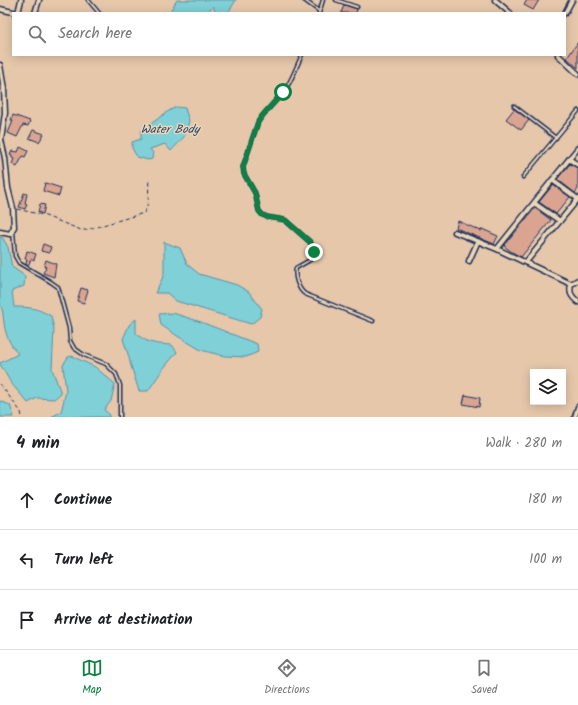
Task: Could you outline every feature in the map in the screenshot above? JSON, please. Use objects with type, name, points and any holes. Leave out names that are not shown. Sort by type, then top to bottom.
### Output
[{"type":"street","points":[[18,12],[21,0]]},
{"type":"street","points":[[35,12],[39,0]]},
{"type":"street","points":[[495,0],[509,12]]},
{"type":"street","points":[[566,12],[572,0]]},
{"type":"street","points":[[0,9],[14,12]]},
{"type":"street","points":[[559,56],[578,74]]},
{"type":"street","points":[[0,65],[5,113],[1,140],[13,208],[12,231],[10,234],[0,232]]},
{"type":"street","points":[[497,249],[578,148]]},
{"type":"street","points":[[569,159],[578,165]]},
{"type":"street","points":[[526,262],[578,199],[552,180]]},
{"type":"street","points":[[534,203],[560,221]]},
{"type":"street","points":[[455,232],[497,249],[571,284],[578,280]]},
{"type":"street","points":[[469,261],[478,241]]},
{"type":"street","points":[[571,284],[571,296],[578,302]]},
{"type":"street","points":[[575,417],[578,407]]},
{"type":"lane","points":[[88,0],[98,12]]},
{"type":"lane","points":[[304,0],[319,12],[323,0]]},
{"type":"lane","points":[[336,0],[357,7]]},
{"type":"lane","points":[[302,56],[286,89],[258,122],[243,167],[244,174],[255,193],[259,211],[262,215],[285,220],[310,242],[314,248],[313,256],[310,260],[296,268],[295,271],[300,291],[304,294],[373,321]]},
{"type":"lane","points":[[514,106],[556,138]]},
{"type":"lane","points":[[523,177],[578,111]]},
{"type":"lane","points":[[12,231],[15,256],[19,264],[58,287],[70,341],[74,348],[84,355],[106,364],[116,374],[120,384],[120,417]]},
{"type":"path","points":[[13,208],[43,215],[81,230],[86,230],[144,213],[147,205],[149,179]]},
{"type":"path","points":[[0,384],[21,412],[22,417]]},
{"type":"water","points":[[177,0],[236,0],[229,12],[214,12],[213,6],[208,12],[170,12]]},
{"type":"water","name":"Water Body","points":[[176,107],[185,108],[189,121],[184,137],[171,151],[165,144],[150,149],[153,153],[152,159],[148,160],[137,157],[132,148],[132,142],[141,139],[141,131]]},
{"type":"water","points":[[0,237],[2,237],[8,247],[12,267],[25,276],[24,286],[12,291],[14,307],[33,308],[51,316],[54,329],[52,369],[61,393],[54,399],[37,398],[28,403],[11,383],[0,364],[18,354],[7,336],[0,304]]},
{"type":"water","points":[[164,242],[180,248],[187,264],[199,274],[237,285],[249,292],[262,309],[260,317],[251,324],[176,301],[167,293],[155,293],[164,275]]},
{"type":"water","points":[[173,313],[201,322],[257,344],[258,352],[246,357],[224,356],[201,350],[161,325],[159,314]]},
{"type":"water","points":[[136,319],[136,333],[140,337],[152,343],[172,345],[177,352],[148,391],[139,391],[123,339],[129,325]]},
{"type":"water","points":[[72,356],[95,367],[115,384],[111,401],[104,410],[110,415],[109,417],[51,417],[61,412],[66,391],[63,365],[68,357]]},
{"type":"water","points":[[0,401],[10,405],[14,417],[0,417]]},
{"type":"building","points":[[527,0],[539,0],[533,10],[524,5]]},
{"type":"building","points":[[344,5],[357,9],[356,12],[341,12]]},
{"type":"building","points":[[578,42],[578,68],[567,58]]},
{"type":"building","points":[[514,109],[529,120],[521,130],[506,119]]},
{"type":"building","points":[[13,115],[30,121],[28,126],[23,125],[17,137],[8,133],[13,121],[11,120]]},
{"type":"building","points":[[33,130],[44,134],[39,142],[29,138]]},
{"type":"building","points":[[20,147],[28,151],[25,157],[23,156],[17,167],[12,164],[14,159],[10,155],[12,151],[18,152]]},
{"type":"building","points":[[570,164],[578,168],[578,189],[575,193],[557,179]]},
{"type":"building","points":[[45,183],[61,188],[59,196],[43,191]]},
{"type":"building","points":[[553,185],[570,197],[556,214],[539,202]]},
{"type":"building","points":[[24,193],[27,194],[25,203],[27,204],[25,209],[19,207]]},
{"type":"building","points":[[40,204],[45,205],[43,214],[38,212]]},
{"type":"building","points":[[535,208],[551,220],[521,257],[504,246]]},
{"type":"building","points":[[458,221],[481,231],[482,229],[498,236],[494,244],[456,228]]},
{"type":"building","points":[[43,244],[51,247],[49,253],[41,251]]},
{"type":"building","points":[[27,251],[36,254],[34,260],[31,259],[28,266],[26,264],[27,259],[25,259]]},
{"type":"building","points":[[46,260],[56,264],[54,277],[43,273],[46,267],[44,266]]},
{"type":"building","points":[[81,288],[88,290],[84,303],[77,301]]},
{"type":"building","points":[[465,395],[480,398],[479,407],[463,404]]},
{"type":"route","points":[[283,92],[258,122],[244,161],[244,174],[255,193],[259,211],[262,215],[285,220],[310,242],[314,248],[314,252]]}]
